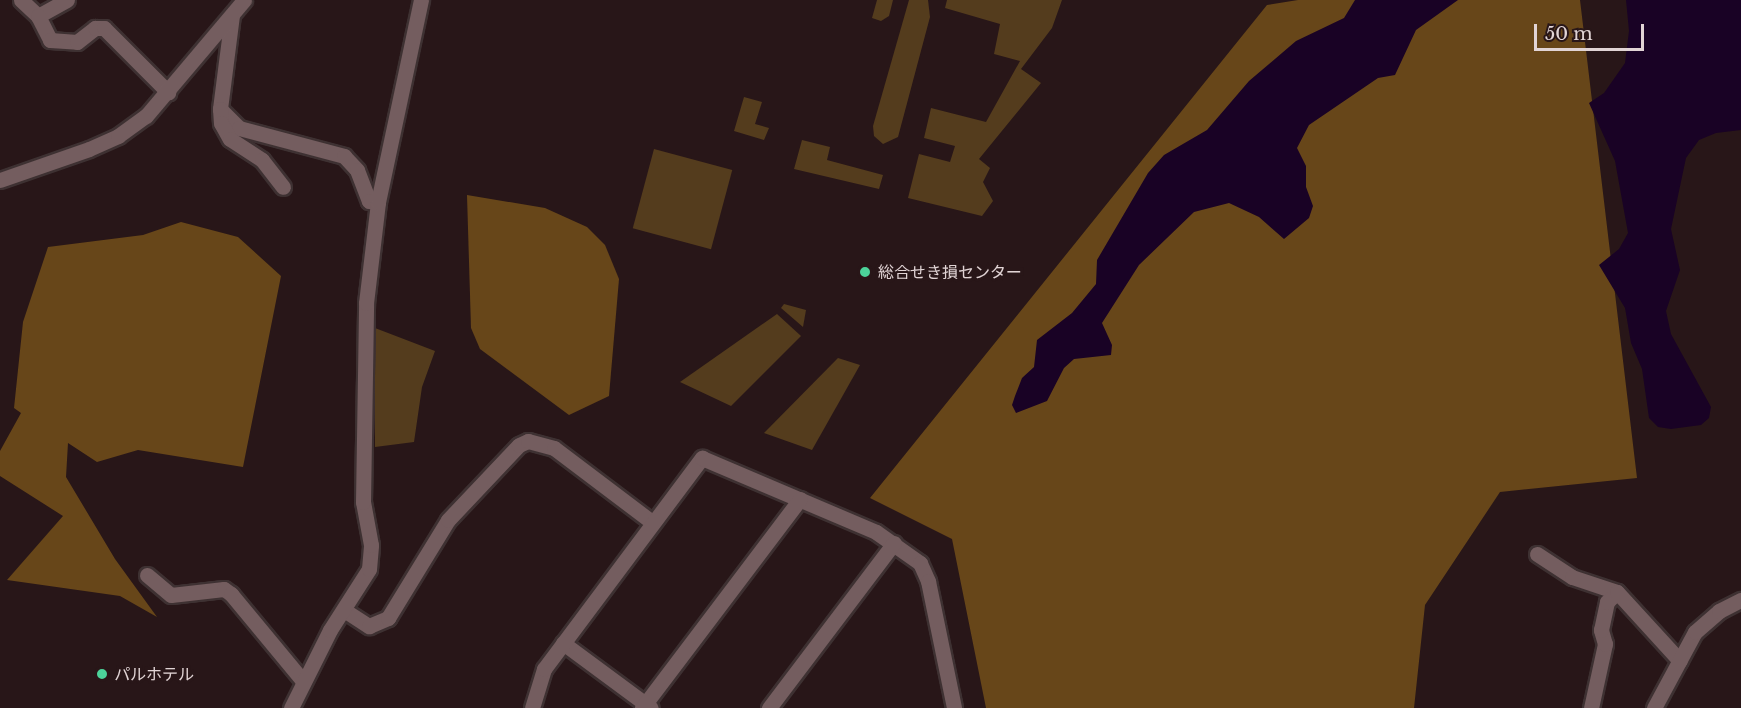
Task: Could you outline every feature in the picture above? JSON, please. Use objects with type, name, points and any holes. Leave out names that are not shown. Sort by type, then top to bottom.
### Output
[{"type":"street","points":[[21,0],[38,16],[50,40],[77,42],[95,28],[104,28],[168,92]]},
{"type":"street","points":[[38,16],[67,0]]},
{"type":"street","points":[[0,180],[118,136],[147,116],[244,0]]},
{"type":"street","points":[[291,708],[303,681],[344,610],[364,582],[371,558],[363,502],[366,303],[378,202],[421,0]]},
{"type":"street","points":[[232,15],[220,123],[230,139],[262,160],[283,187]]},
{"type":"street","points":[[220,109],[239,128],[344,156],[357,170],[369,201],[378,202]]},
{"type":"street","points":[[344,610],[369,626],[388,618],[448,520],[519,445],[528,441],[554,448],[653,523]]},
{"type":"street","points":[[532,708],[544,669],[702,458],[876,532],[920,563],[928,580],[954,708]]},
{"type":"street","points":[[563,643],[646,706],[800,500]]},
{"type":"street","points":[[769,708],[894,543]]},
{"type":"street","points":[[1537,554],[1572,577],[1617,592],[1680,662]]},
{"type":"street","points":[[147,575],[171,595],[224,589],[231,594],[303,681]]},
{"type":"street","points":[[1591,708],[1605,644],[1601,630],[1607,602],[1617,592]]},
{"type":"street","points":[[1654,708],[1695,632],[1719,610],[1741,600]]},
{"type":"shaded area","points":[[877,0],[893,0],[889,16],[881,21],[872,18]]},
{"type":"shaded area","points":[[909,0],[928,0],[930,17],[898,137],[883,144],[874,136],[873,126]]},
{"type":"shaded area","points":[[947,0],[1062,0],[1052,28],[1021,69],[1041,83],[979,159],[990,168],[983,182],[993,201],[982,216],[908,198],[919,154],[950,162],[955,146],[924,138],[931,108],[986,122],[1020,61],[994,54],[1000,24],[945,8]]},
{"type":"shaded area","points":[[1298,0],[1580,0],[1637,478],[1500,492],[1425,605],[1414,708],[986,708],[952,539],[870,498],[1267,5]]},
{"type":"shaded area","points":[[1355,0],[1458,0],[1416,30],[1395,75],[1378,78],[1309,125],[1297,148],[1306,166],[1306,187],[1313,206],[1309,218],[1284,239],[1259,217],[1229,203],[1194,212],[1139,265],[1102,323],[1112,345],[1111,355],[1074,359],[1064,368],[1047,401],[1016,413],[1012,405],[1022,378],[1034,367],[1037,340],[1072,313],[1096,284],[1097,260],[1148,173],[1164,155],[1207,130],[1249,81],[1296,41],[1344,18]]},
{"type":"shaded area","points":[[1626,0],[1741,0],[1741,130],[1716,133],[1699,140],[1686,158],[1671,229],[1680,270],[1666,311],[1671,334],[1711,407],[1709,418],[1701,425],[1671,429],[1658,427],[1649,418],[1642,369],[1631,343],[1625,308],[1599,265],[1619,249],[1628,233],[1615,161],[1589,103],[1604,93],[1625,63],[1629,31]]},
{"type":"shaded area","points":[[744,97],[762,102],[755,124],[769,128],[764,140],[734,131]]},
{"type":"shaded area","points":[[802,140],[830,147],[827,160],[883,175],[879,189],[794,169]]},
{"type":"shaded area","points":[[654,149],[732,170],[711,249],[633,228]]},
{"type":"shaded area","points":[[467,195],[545,208],[587,227],[605,245],[619,279],[609,396],[569,415],[480,349],[471,328]]},
{"type":"shaded area","points":[[181,222],[238,237],[281,276],[243,467],[138,450],[97,462],[68,443],[66,477],[115,559],[157,617],[120,596],[7,580],[63,516],[0,476],[0,451],[21,413],[14,408],[23,322],[48,247],[143,235]]},
{"type":"shaded area","points":[[784,304],[806,310],[803,327],[781,308]]},
{"type":"shaded area","points":[[777,314],[801,336],[731,406],[680,382]]},
{"type":"shaded area","points":[[375,328],[435,351],[422,387],[414,442],[375,447]]},
{"type":"shaded area","points":[[838,358],[860,365],[812,450],[764,433]]},
{"type":"place","name":"総合せき損センター","points":[[865,272]]},
{"type":"place","name":"パルホテル","points":[[102,674]]}]
